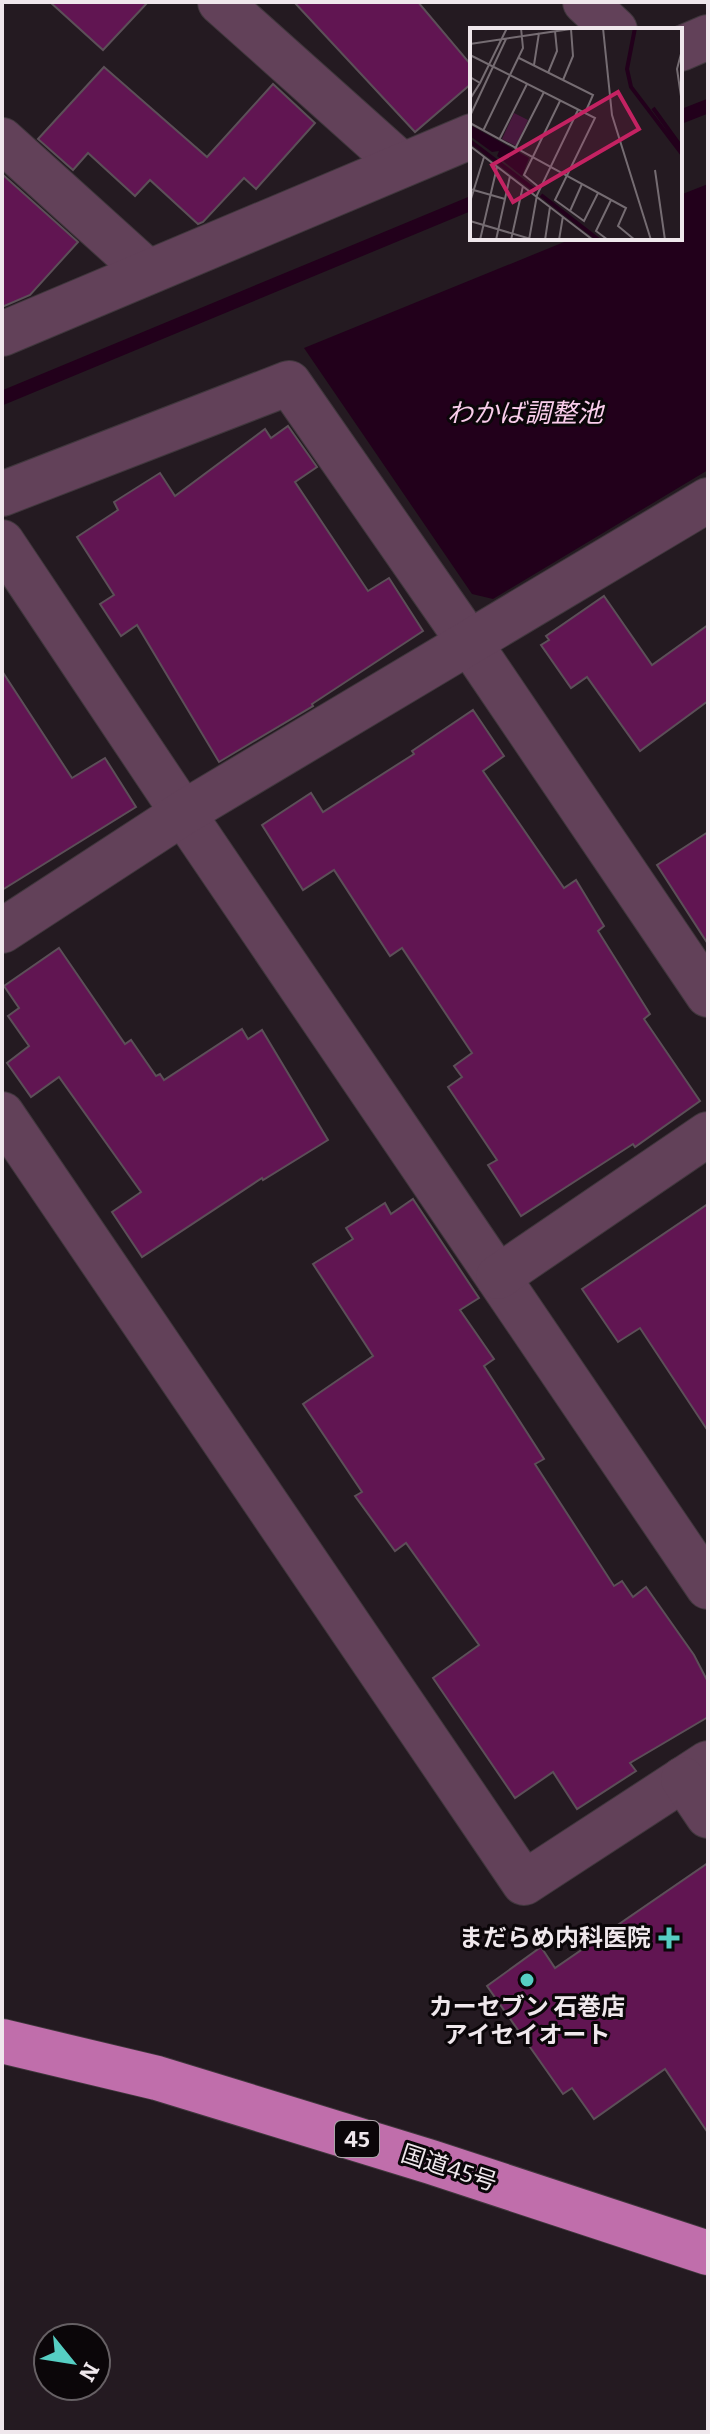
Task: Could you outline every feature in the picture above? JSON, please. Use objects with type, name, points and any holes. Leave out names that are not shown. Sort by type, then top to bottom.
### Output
[{"type":"highway","name":"国道45号","points":[[2,2041],[157,2078],[431,2162],[708,2253]]},
{"type":"street","points":[[220,2],[402,165]]},
{"type":"street","points":[[585,2],[613,28]]},
{"type":"street","points":[[682,48],[708,37]]},
{"type":"street","points":[[2,334],[470,137]]},
{"type":"street","points":[[2,140],[148,272]]},
{"type":"street","points":[[2,494],[289,383],[708,995]]},
{"type":"street","points":[[2,931],[183,813],[708,500]]},
{"type":"street","points":[[2,542],[708,1587]]},
{"type":"street","points":[[2,1114],[524,1883],[696,1771],[708,1816]]},
{"type":"street","points":[[498,1277],[708,1134]]},
{"type":"water","name":"わかば調整池","points":[[708,184],[708,470],[493,599],[472,594],[304,348],[569,240],[682,240],[682,194]]},
{"type":"building","points":[[50,2],[148,2],[103,50]]},
{"type":"building","points":[[294,2],[418,2],[470,64],[470,85],[415,132]]},
{"type":"building","points":[[104,67],[207,157],[273,84],[315,123],[256,189],[244,178],[198,224],[150,180],[135,196],[88,153],[73,170],[38,139]]},
{"type":"building","points":[[2,174],[78,242],[30,295],[2,307]]},
{"type":"building","points":[[288,426],[317,467],[295,482],[368,591],[389,578],[423,631],[313,706],[219,762],[137,625],[121,636],[100,604],[114,595],[77,537],[118,510],[114,502],[160,473],[175,496],[265,429],[271,438]]},
{"type":"building","points":[[604,596],[652,665],[708,625],[708,701],[640,751],[587,677],[571,688],[541,645],[549,640],[546,636]]},
{"type":"building","points":[[2,671],[72,778],[105,758],[136,807],[2,890]]},
{"type":"building","points":[[473,710],[504,756],[483,771],[564,888],[576,880],[604,926],[598,931],[650,1014],[644,1019],[700,1101],[635,1147],[633,1144],[521,1216],[488,1165],[497,1160],[448,1087],[462,1077],[454,1066],[472,1053],[402,948],[390,956],[334,870],[303,890],[262,825],[311,793],[323,812],[414,754],[412,751]]},
{"type":"building","points":[[708,832],[708,944],[657,865]]},
{"type":"building","points":[[59,948],[125,1044],[131,1040],[156,1076],[160,1074],[164,1080],[242,1029],[248,1039],[262,1030],[328,1140],[262,1178],[142,1257],[112,1212],[141,1192],[59,1077],[31,1097],[7,1063],[29,1046],[8,1016],[19,1008],[4,986]]},
{"type":"building","points":[[413,1199],[479,1298],[460,1310],[494,1359],[484,1366],[544,1459],[535,1464],[614,1586],[622,1581],[633,1597],[646,1587],[694,1655],[708,1682],[708,1717],[630,1763],[636,1771],[577,1809],[553,1772],[515,1798],[433,1678],[479,1645],[406,1543],[395,1551],[355,1496],[362,1492],[303,1404],[373,1356],[313,1264],[353,1239],[346,1228],[385,1203],[391,1214]]},
{"type":"building","points":[[708,1204],[708,1431],[640,1328],[618,1342],[582,1289]]},
{"type":"building","points":[[708,1863],[708,2133],[665,2069],[594,2119],[572,2088],[563,2094],[487,1986],[541,1947],[555,1968]]},
{"type":"waterway","points":[[682,116],[708,106]]},
{"type":"waterway","points":[[2,398],[470,204]]},
{"type":"place","name":"まだらめ内科医院","points":[[669,1938]]},
{"type":"place","name":"カーセブン 石巻店 アイセイオート","points":[[527,1980]]}]
